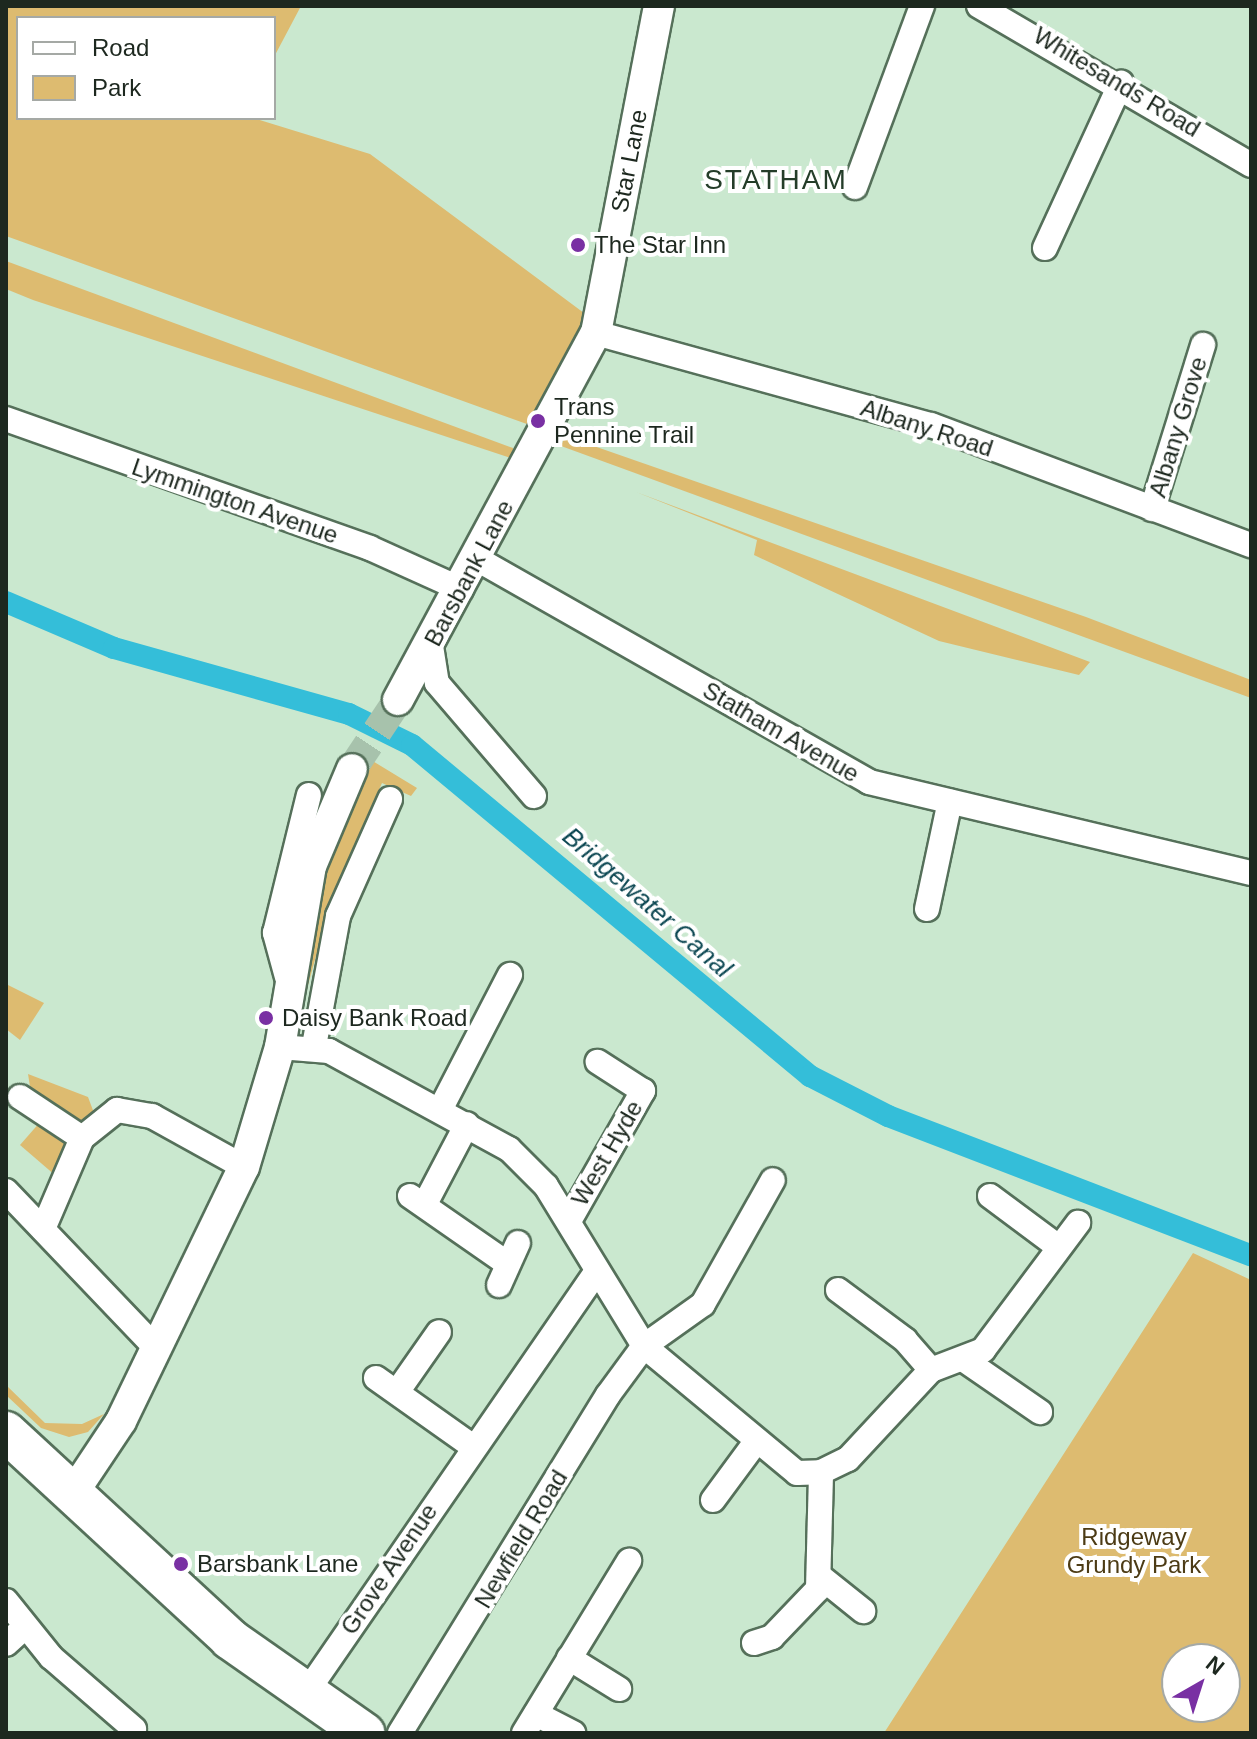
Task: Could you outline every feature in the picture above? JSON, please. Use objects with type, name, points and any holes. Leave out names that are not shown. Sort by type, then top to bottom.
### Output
[{"type":"main road","points":[[6,1412],[45,1448],[62,1478]]},
{"type":"main road","points":[[6,1432],[34,1462],[62,1478],[230,1639],[364,1733]]},
{"type":"street","name":"Star Lane","points":[[539,445],[596,333],[659,6]]},
{"type":"street","points":[[855,187],[922,6]]},
{"type":"street","name":"Whitesands Road","points":[[979,6],[1121,83],[1251,165]]},
{"type":"street","points":[[1045,248],[1121,83]]},
{"type":"street","name":"Albany Road","points":[[596,333],[931,425],[1251,545]]},
{"type":"street","name":"Albany Grove","points":[[1152,509],[1203,345]]},
{"type":"street","name":"Lymmington Avenue","points":[[6,419],[370,548],[461,589]]},
{"type":"street","name":"Barsbank Lane","points":[[398,700],[431,646],[539,445]]},
{"type":"street","name":"Statham Avenue","points":[[477,559],[869,782],[1251,873]]},
{"type":"street","points":[[431,646],[437,683],[534,796]]},
{"type":"street","points":[[62,1478],[113,1437],[244,1167],[280,1047],[287,977],[311,866],[352,769]]},
{"type":"street","points":[[287,977],[275,933],[309,795]]},
{"type":"street","points":[[314,1046],[338,916],[390,799]]},
{"type":"street","points":[[927,909],[950,801]]},
{"type":"street","points":[[441,1108],[510,975]]},
{"type":"street","points":[[280,1047],[314,1046],[441,1108],[509,1149],[569,1221],[644,1346],[755,1443],[797,1473],[821,1472],[857,1452],[931,1370],[966,1361],[1011,1320],[1057,1246],[1078,1223]]},
{"type":"street","name":"West Hyde","points":[[569,1221],[643,1091],[598,1062]]},
{"type":"street","points":[[20,1097],[82,1138]]},
{"type":"street","points":[[43,1229],[82,1138],[117,1110],[139,1109],[244,1167]]},
{"type":"street","points":[[467,1124],[417,1200],[508,1264]]},
{"type":"street","points":[[644,1346],[703,1304],[773,1180]]},
{"type":"street","points":[[6,1191],[156,1348]]},
{"type":"street","points":[[990,1196],[1057,1246]]},
{"type":"street","name":"Grove Avenue","points":[[306,1693],[472,1446],[597,1271]]},
{"type":"street","points":[[838,1290],[905,1340],[931,1370]]},
{"type":"street","points":[[397,1392],[439,1332]]},
{"type":"street","name":"Newfield Road","points":[[400,1733],[644,1346]]},
{"type":"street","points":[[966,1361],[1040,1412]]},
{"type":"street","points":[[376,1378],[472,1446]]},
{"type":"street","points":[[713,1500],[755,1443]]},
{"type":"street","points":[[754,1643],[791,1620],[822,1578],[815,1492],[821,1472]]},
{"type":"street","points":[[573,1733],[530,1723],[629,1561]]},
{"type":"street","points":[[822,1578],[863,1611]]},
{"type":"street","points":[[6,1601],[24,1628],[134,1729]]},
{"type":"street","points":[[6,1644],[24,1628]]},
{"type":"street","points":[[569,1658],[619,1689]]},
{"type":"green space","points":[[6,6],[301,6],[276,53],[276,16],[16,16],[16,120],[260,120],[370,154],[588,316],[538,428],[6,236]]},
{"type":"green space","points":[[6,261],[513,448],[514,459],[33,300],[6,289]]},
{"type":"green space","points":[[565,436],[1086,617],[1251,680],[1251,698],[561,446]]},
{"type":"green space","points":[[636,492],[1090,662],[1079,675],[939,641],[754,555],[757,540]]},
{"type":"green space","points":[[371,760],[417,788],[411,796],[382,783],[334,891],[300,1014],[309,927],[335,835]]},
{"type":"green space","points":[[6,984],[44,1003],[20,1040],[6,1029]]},
{"type":"green space","points":[[28,1074],[88,1097],[94,1113],[82,1126],[31,1093]]},
{"type":"green space","points":[[41,1121],[66,1140],[56,1176],[20,1145]]},
{"type":"green space","name":"Ridgeway Grundy Park","points":[[1193,1253],[1251,1280],[1251,1733],[884,1733]]},
{"type":"green space","points":[[6,1385],[45,1423],[82,1424],[104,1414],[88,1432],[69,1437],[41,1428],[6,1395]]},
{"type":"waterway","name":"Bridgewater Canal","points":[[6,602],[114,648],[349,714],[412,745],[810,1076],[888,1116],[1251,1255]]},
{"type":"tunnel","points":[[352,769],[398,700]]},
{"type":"place","name":"The Star Inn","points":[[578,245]]},
{"type":"place","name":"Trans Pennine Trail","points":[[538,421]]},
{"type":"place","name":"Daisy Bank Road","points":[[266,1018]]},
{"type":"place","name":"Barsbank Lane","points":[[181,1564]]},
{"type":"district","name":"STATHAM","points":[[776,180]]}]
